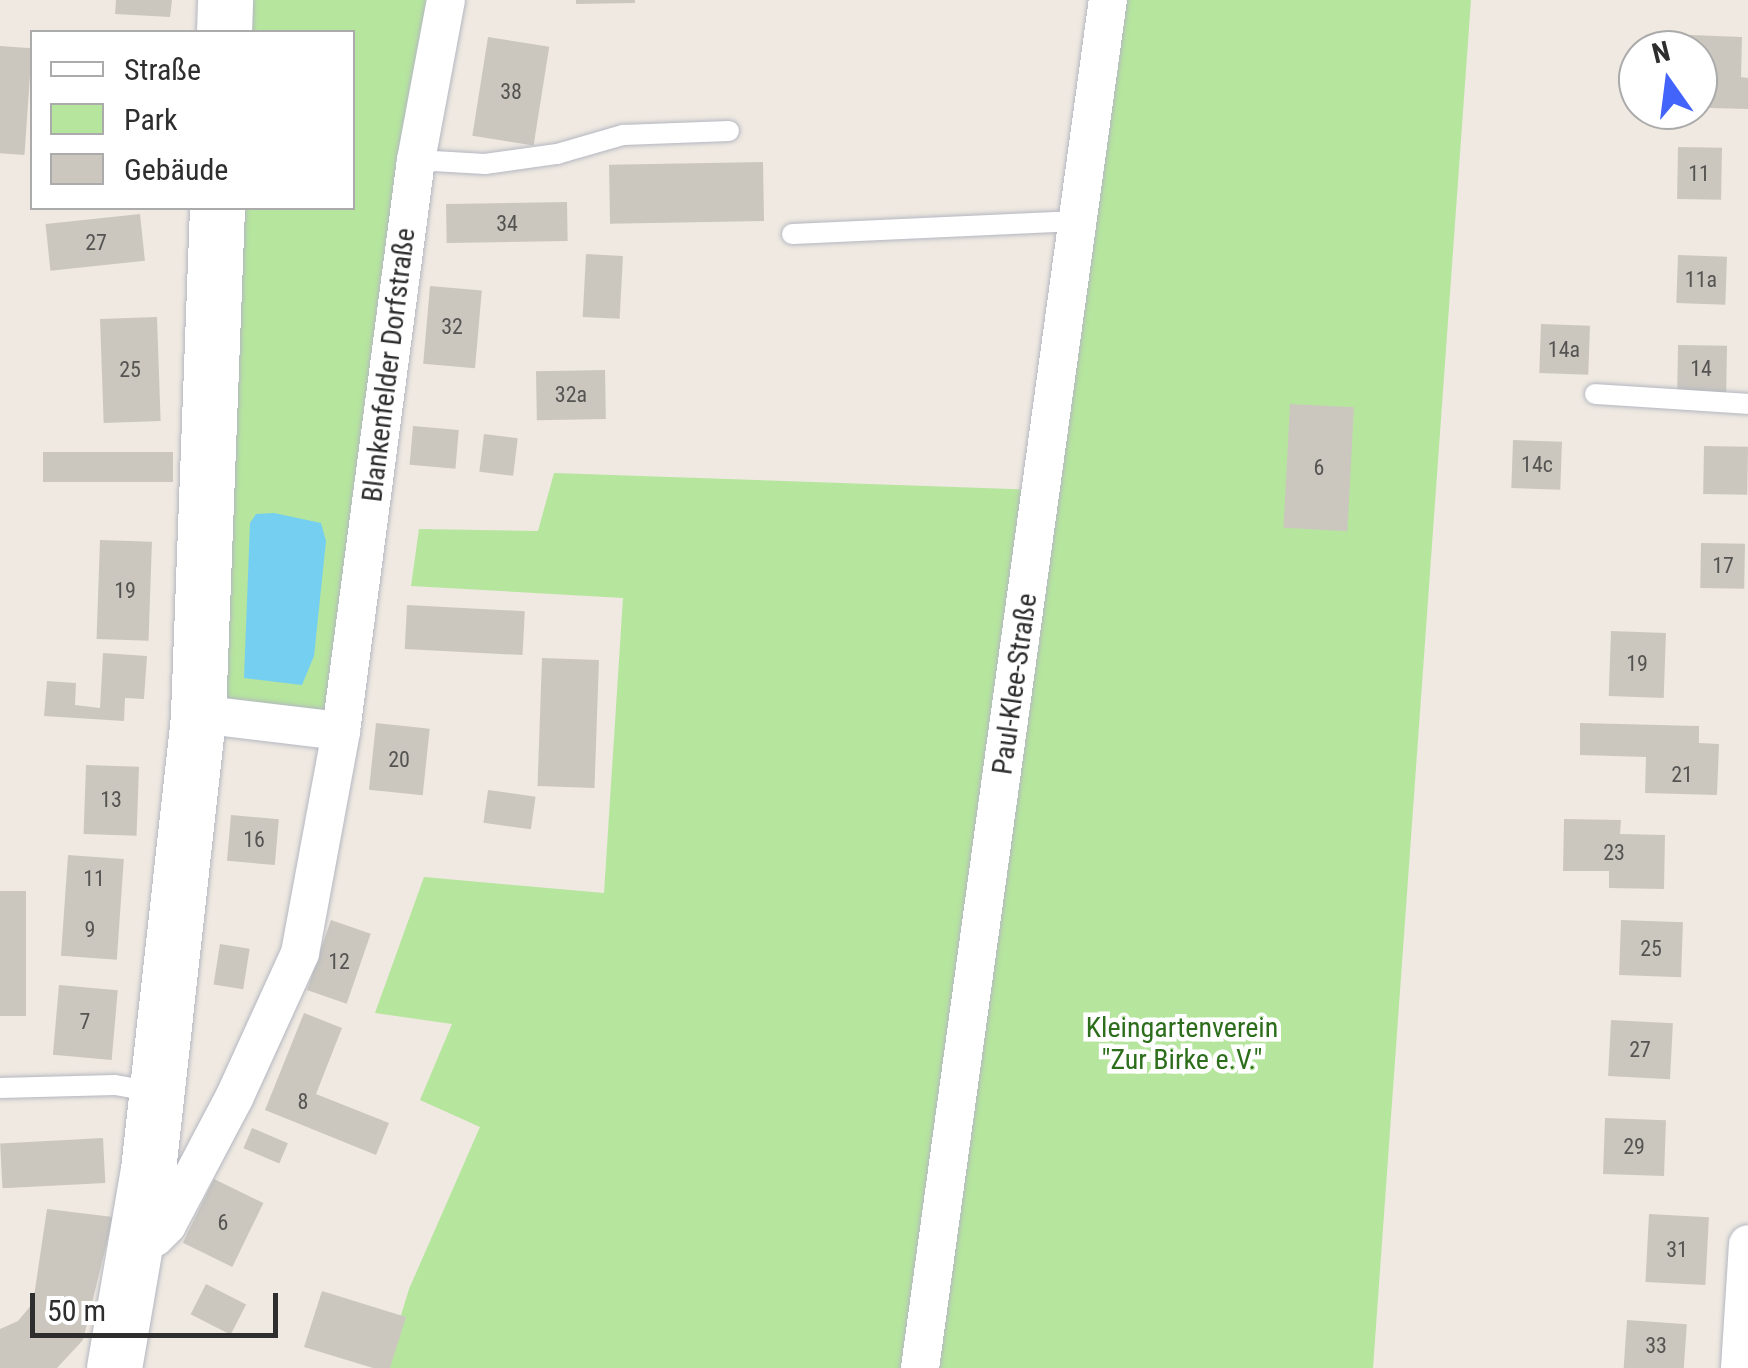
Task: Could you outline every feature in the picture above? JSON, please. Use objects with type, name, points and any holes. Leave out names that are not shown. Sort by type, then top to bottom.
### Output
[{"type":"main road","points":[[224,30],[225,0]]},
{"type":"main road","points":[[114,1368],[138,1241],[158,1092],[198,714],[217,210]]},
{"type":"street","name":"Blankenfelder Dorfstraße","points":[[138,1241],[155,1237],[167,1225],[234,1098],[300,953],[341,731],[416,160],[446,0]]},
{"type":"street","name":"Paul-Klee-Straße","points":[[920,1368],[1108,0]]},
{"type":"street","points":[[198,714],[341,731]]},
{"type":"street","points":[[1740,1368],[1748,1244]]},
{"type":"lane","points":[[416,160],[485,164],[557,154],[623,135],[729,131]]},
{"type":"lane","points":[[792,234],[1078,221]]},
{"type":"lane","points":[[1594,394],[1748,404]]},
{"type":"lane","points":[[0,1088],[115,1085],[158,1092]]},
{"type":"green space","points":[[225,0],[439,0],[341,731],[198,714],[217,210],[355,210],[355,30],[224,30]]},
{"type":"green space","name":"Kleingartenverein \"Zur Birke e.V.\"","points":[[1108,0],[1471,0],[1373,1368],[385,1368],[409,1289],[480,1127],[420,1100],[452,1024],[375,1013],[424,877],[604,893],[623,598],[411,586],[419,529],[538,531],[554,473],[1041,490]]},
{"type":"water","points":[[274,513],[321,523],[326,541],[314,656],[302,685],[244,678],[250,523],[256,514]]},
{"type":"building","points":[[116,0],[172,0],[170,17],[115,14]]},
{"type":"building","points":[[576,0],[635,0],[635,3],[576,4]]},
{"type":"building","points":[[1718,36],[1742,37],[1741,77],[1748,78],[1748,109],[1718,108]]},
{"type":"building","points":[[488,37],[549,47],[534,145],[472,136]]},
{"type":"building","points":[[0,46],[30,48],[24,155],[0,153]]},
{"type":"building","points":[[1678,147],[1722,148],[1721,200],[1677,199]]},
{"type":"building","points":[[763,162],[764,221],[610,224],[609,165]]},
{"type":"building","points":[[567,202],[568,241],[447,243],[446,204]]},
{"type":"building","points":[[140,214],[145,261],[50,271],[46,224]]},
{"type":"building","points":[[586,254],[623,256],[620,319],[583,317]]},
{"type":"building","points":[[1678,255],[1727,257],[1725,305],[1676,303]]},
{"type":"building","points":[[430,286],[482,291],[475,368],[423,364]]},
{"type":"building","points":[[157,317],[161,421],[104,423],[100,319]]},
{"type":"building","points":[[1541,324],[1590,326],[1588,375],[1539,373]]},
{"type":"building","points":[[1678,345],[1727,346],[1726,394],[1677,393]]},
{"type":"building","points":[[605,370],[606,419],[537,420],[536,371]]},
{"type":"building","points":[[1290,404],[1354,407],[1347,531],[1284,528]]},
{"type":"building","points":[[413,426],[459,430],[455,469],[410,465]]},
{"type":"building","points":[[484,434],[518,438],[513,476],[479,472]]},
{"type":"building","points":[[1513,440],[1562,442],[1560,490],[1511,488]]},
{"type":"building","points":[[1704,446],[1748,447],[1747,495],[1703,494]]},
{"type":"building","points":[[43,452],[173,452],[173,482],[43,482]]},
{"type":"building","points":[[100,540],[152,542],[149,641],[97,639]]},
{"type":"building","points":[[1701,543],[1745,544],[1744,589],[1700,588]]},
{"type":"building","points":[[407,605],[525,611],[523,655],[405,649]]},
{"type":"building","points":[[1611,631],[1666,633],[1664,698],[1609,696]]},
{"type":"building","points":[[103,653],[147,656],[144,699],[125,698],[124,721],[44,716],[47,681],[76,683],[75,705],[100,708]]},
{"type":"building","points":[[542,658],[599,660],[594,788],[538,786]]},
{"type":"building","points":[[376,723],[430,729],[423,795],[369,790]]},
{"type":"building","points":[[1580,723],[1699,726],[1699,743],[1719,744],[1717,795],[1645,793],[1646,757],[1580,755]]},
{"type":"building","points":[[86,765],[139,767],[137,836],[84,834]]},
{"type":"building","points":[[488,790],[536,797],[531,829],[483,823]]},
{"type":"building","points":[[231,815],[279,819],[275,865],[227,861]]},
{"type":"building","points":[[1564,819],[1621,820],[1620,834],[1665,835],[1664,889],[1609,888],[1609,871],[1563,871]]},
{"type":"building","points":[[68,855],[124,859],[117,960],[61,956]]},
{"type":"building","points":[[0,891],[26,891],[26,1016],[0,1016]]},
{"type":"building","points":[[331,920],[371,934],[347,1004],[307,990]]},
{"type":"building","points":[[1621,920],[1683,922],[1681,977],[1619,975]]},
{"type":"building","points":[[220,944],[250,949],[243,989],[214,984]]},
{"type":"building","points":[[59,985],[118,990],[112,1060],[53,1055]]},
{"type":"building","points":[[304,1013],[342,1028],[316,1094],[389,1123],[376,1155],[265,1110]]},
{"type":"building","points":[[1611,1020],[1673,1023],[1670,1079],[1608,1076]]},
{"type":"building","points":[[1605,1118],[1666,1120],[1664,1176],[1603,1174]]},
{"type":"building","points":[[252,1128],[288,1143],[279,1163],[243,1148]]},
{"type":"building","points":[[103,1138],[105,1183],[2,1188],[0,1143]]},
{"type":"building","points":[[214,1179],[263,1203],[232,1267],[183,1243]]},
{"type":"building","points":[[47,1209],[113,1217],[83,1340],[57,1368],[0,1368],[0,1329],[18,1321],[33,1303]]},
{"type":"building","points":[[1649,1214],[1709,1217],[1705,1285],[1645,1282]]},
{"type":"building","points":[[206,1284],[246,1304],[231,1335],[191,1314]]},
{"type":"building","points":[[322,1291],[406,1317],[390,1368],[373,1368],[304,1347]]},
{"type":"building","points":[[1627,1320],[1687,1324],[1684,1368],[1624,1368]]}]
